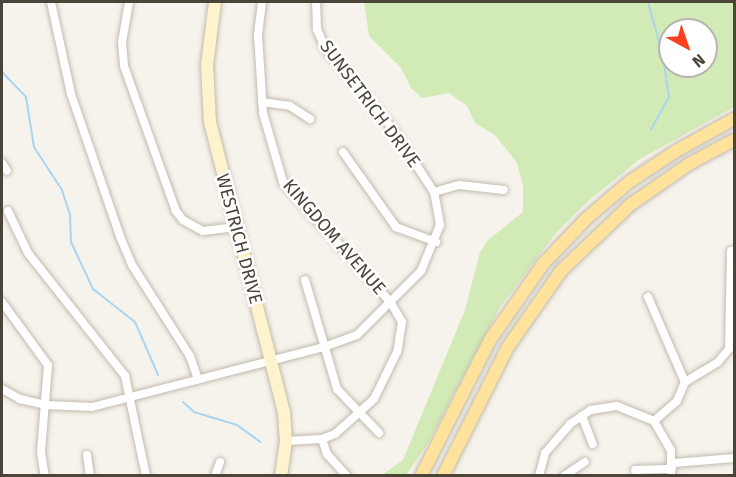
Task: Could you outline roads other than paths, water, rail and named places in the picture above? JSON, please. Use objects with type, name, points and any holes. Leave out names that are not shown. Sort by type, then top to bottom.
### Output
[{"type":"main road","points":[[420,476],[490,340],[543,264],[587,218],[629,182],[685,145],[735,119]]},
{"type":"main road","points":[[443,476],[508,347],[561,271],[630,205],[690,164],[735,140]]},
{"type":"street","points":[[51,2],[71,94],[121,239],[132,265],[190,356],[198,379]]},
{"type":"street","points":[[129,2],[122,42],[124,66],[176,211],[183,220],[203,231],[236,227]]},
{"type":"street","name":"WESTRICH DRIVE","points":[[215,2],[207,51],[208,96],[217,154],[272,360],[286,441],[281,476]]},
{"type":"street","name":"KINGDOM AVENUE","points":[[262,2],[258,35],[262,102],[283,182],[391,303],[402,322],[400,342],[378,393],[358,414],[339,431],[322,439],[286,441]]},
{"type":"street","name":"SUNSETRICH DRIVE","points":[[2,390],[46,405],[92,407],[324,347],[357,335],[421,271],[436,242],[440,214],[434,192],[393,128],[325,48],[317,29],[316,2]]},
{"type":"street","points":[[262,102],[290,106],[310,119]]},
{"type":"street","points":[[343,152],[396,226],[436,242]]},
{"type":"street","points":[[2,163],[7,171]]},
{"type":"street","points":[[434,192],[459,185],[504,190]]},
{"type":"street","points":[[8,211],[28,252],[121,369],[146,476]]},
{"type":"street","points":[[654,421],[677,401],[685,382],[725,357],[729,349],[730,251]]},
{"type":"street","points":[[305,280],[337,389],[358,414],[379,433]]},
{"type":"street","points":[[648,297],[685,382]]},
{"type":"street","points":[[2,302],[46,359],[46,405],[41,452],[45,476]]},
{"type":"street","points":[[539,476],[540,464],[551,444],[582,416],[597,408],[617,405],[654,421],[666,439],[672,469]]},
{"type":"street","points":[[582,416],[592,444]]},
{"type":"street","points":[[322,439],[329,458],[347,476]]},
{"type":"street","points":[[87,455],[90,476]]},
{"type":"street","points":[[635,470],[672,469],[735,458]]},
{"type":"street","points":[[216,476],[220,462]]},
{"type":"street","points":[[564,476],[585,462]]},
{"type":"waterway","points":[[648,2],[663,56],[669,97],[651,129]]},
{"type":"waterway","points":[[2,72],[26,97],[34,147],[62,190],[70,215],[71,242],[93,289],[135,322],[158,375]]},
{"type":"waterway","points":[[183,402],[194,412],[237,425],[260,442]]}]
